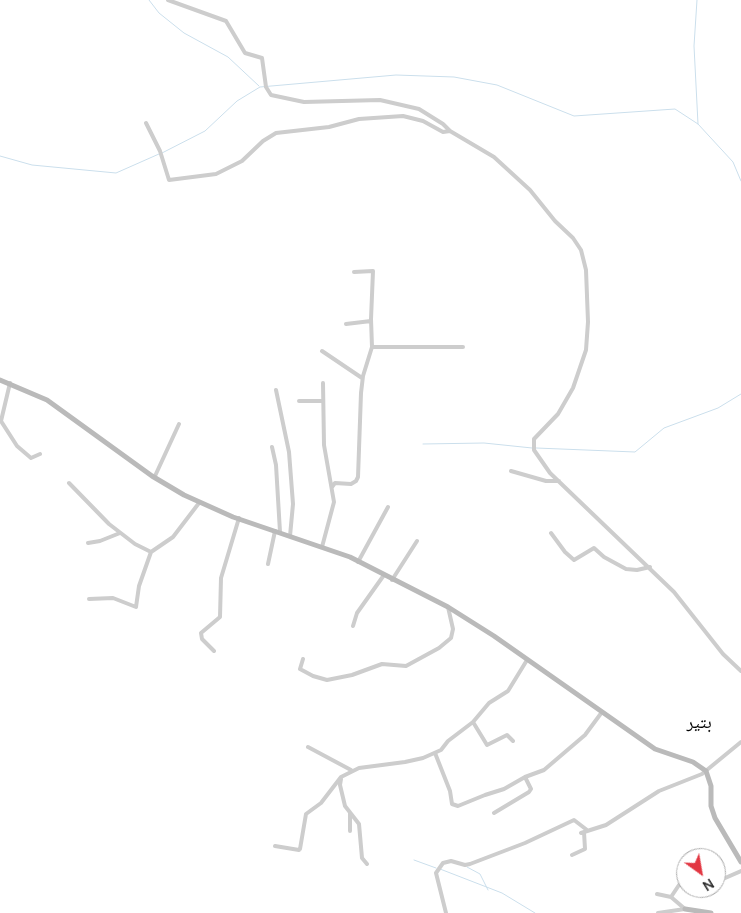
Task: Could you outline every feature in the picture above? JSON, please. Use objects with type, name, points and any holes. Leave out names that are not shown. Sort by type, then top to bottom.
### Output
[{"type":"street","points":[[168,0],[226,22],[245,53],[262,58],[266,86],[271,95],[304,102],[380,100],[419,109],[450,131],[494,157],[530,190],[555,221],[573,238],[581,250],[586,270],[588,322],[581,369],[561,408],[532,443],[544,464],[559,481],[674,592],[729,661],[741,671]]},
{"type":"street","points":[[146,123],[160,150],[169,180],[216,174],[242,161],[263,141],[276,133],[329,127],[359,119],[403,116],[423,122],[443,132],[450,131]]},
{"type":"street","points":[[332,487],[335,483],[351,484],[358,477],[360,458],[358,427],[362,378],[372,346],[373,271],[354,272]]},
{"type":"street","points":[[346,324],[371,321]]},
{"type":"street","points":[[372,346],[463,347]]},
{"type":"street","points":[[322,351],[362,378]]},
{"type":"street","points":[[0,380],[47,400],[155,476],[199,503],[322,547],[358,562],[448,607],[655,749],[680,756],[706,770],[711,786],[713,816],[733,853],[741,862]]},
{"type":"street","points":[[322,547],[334,505],[326,459],[322,401],[323,382]]},
{"type":"street","points":[[10,383],[1,421],[17,446],[31,458],[40,454]]},
{"type":"street","points":[[276,390],[289,452],[293,504],[290,536]]},
{"type":"street","points":[[299,401],[322,401]]},
{"type":"street","points":[[155,476],[179,424]]},
{"type":"street","points":[[0,432],[5,428]]},
{"type":"street","points":[[268,564],[277,531],[276,465],[272,447]]},
{"type":"street","points":[[511,471],[546,481],[559,481]]},
{"type":"street","points":[[69,484],[120,533],[152,552]]},
{"type":"street","points":[[89,600],[113,598],[136,607],[139,586],[152,552],[173,537],[199,503]]},
{"type":"street","points":[[358,562],[388,508]]},
{"type":"street","points":[[214,651],[202,639],[202,633],[220,617],[221,578],[239,518]]},
{"type":"street","points":[[88,542],[100,541],[120,533]]},
{"type":"street","points":[[551,534],[564,552],[574,560],[594,548],[604,557],[626,569],[637,570],[650,567]]},
{"type":"street","points":[[392,580],[417,541]]},
{"type":"street","points":[[353,626],[354,619],[384,575]]},
{"type":"street","points":[[303,659],[300,669],[313,676],[327,680],[352,675],[382,664],[406,666],[448,642],[453,628],[448,607]]},
{"type":"street","points":[[275,846],[299,850],[306,814],[321,803],[341,777],[351,770],[405,762],[435,753],[473,722],[489,703],[508,691],[527,660]]},
{"type":"street","points":[[435,753],[440,762],[454,806],[504,789],[552,764],[585,735],[602,712]]},
{"type":"street","points":[[473,722],[487,745],[508,735],[513,741]]},
{"type":"street","points":[[584,832],[606,825],[659,790],[706,770],[741,742]]},
{"type":"street","points":[[308,747],[351,770]]},
{"type":"street","points":[[341,777],[340,785],[345,806],[356,817],[359,824],[362,858],[367,864]]},
{"type":"street","points":[[494,813],[530,792],[531,788],[525,777]]},
{"type":"street","points":[[350,813],[350,831]]},
{"type":"street","points":[[446,913],[436,873],[443,863],[451,861],[465,865],[470,864],[525,843],[574,820],[584,832],[585,849],[572,855]]},
{"type":"street","points":[[726,878],[741,871]]},
{"type":"street","points":[[671,897],[676,890]]},
{"type":"street","points":[[657,894],[671,897],[685,909]]},
{"type":"street","points":[[658,913],[685,909],[711,913]]},
{"type":"waterway","points":[[149,0],[159,13],[184,33],[228,57],[259,86]]},
{"type":"waterway","points":[[697,0],[694,46],[698,124]]},
{"type":"waterway","points":[[162,153],[205,131],[237,101],[260,87],[396,75],[454,77],[497,85],[574,116],[675,109],[698,124],[733,162],[741,181]]},
{"type":"waterway","points":[[0,156],[32,165],[116,173],[159,154]]},
{"type":"waterway","points":[[536,448],[635,452],[664,428],[718,408],[741,394]]},
{"type":"waterway","points":[[423,444],[484,443],[532,448]]},
{"type":"waterway","points":[[414,860],[436,868]]},
{"type":"waterway","points":[[467,867],[480,874],[488,890]]},
{"type":"waterway","points":[[440,869],[502,893],[535,913]]},
{"type":"district","name":"بتير","points":[[699,723]]}]
